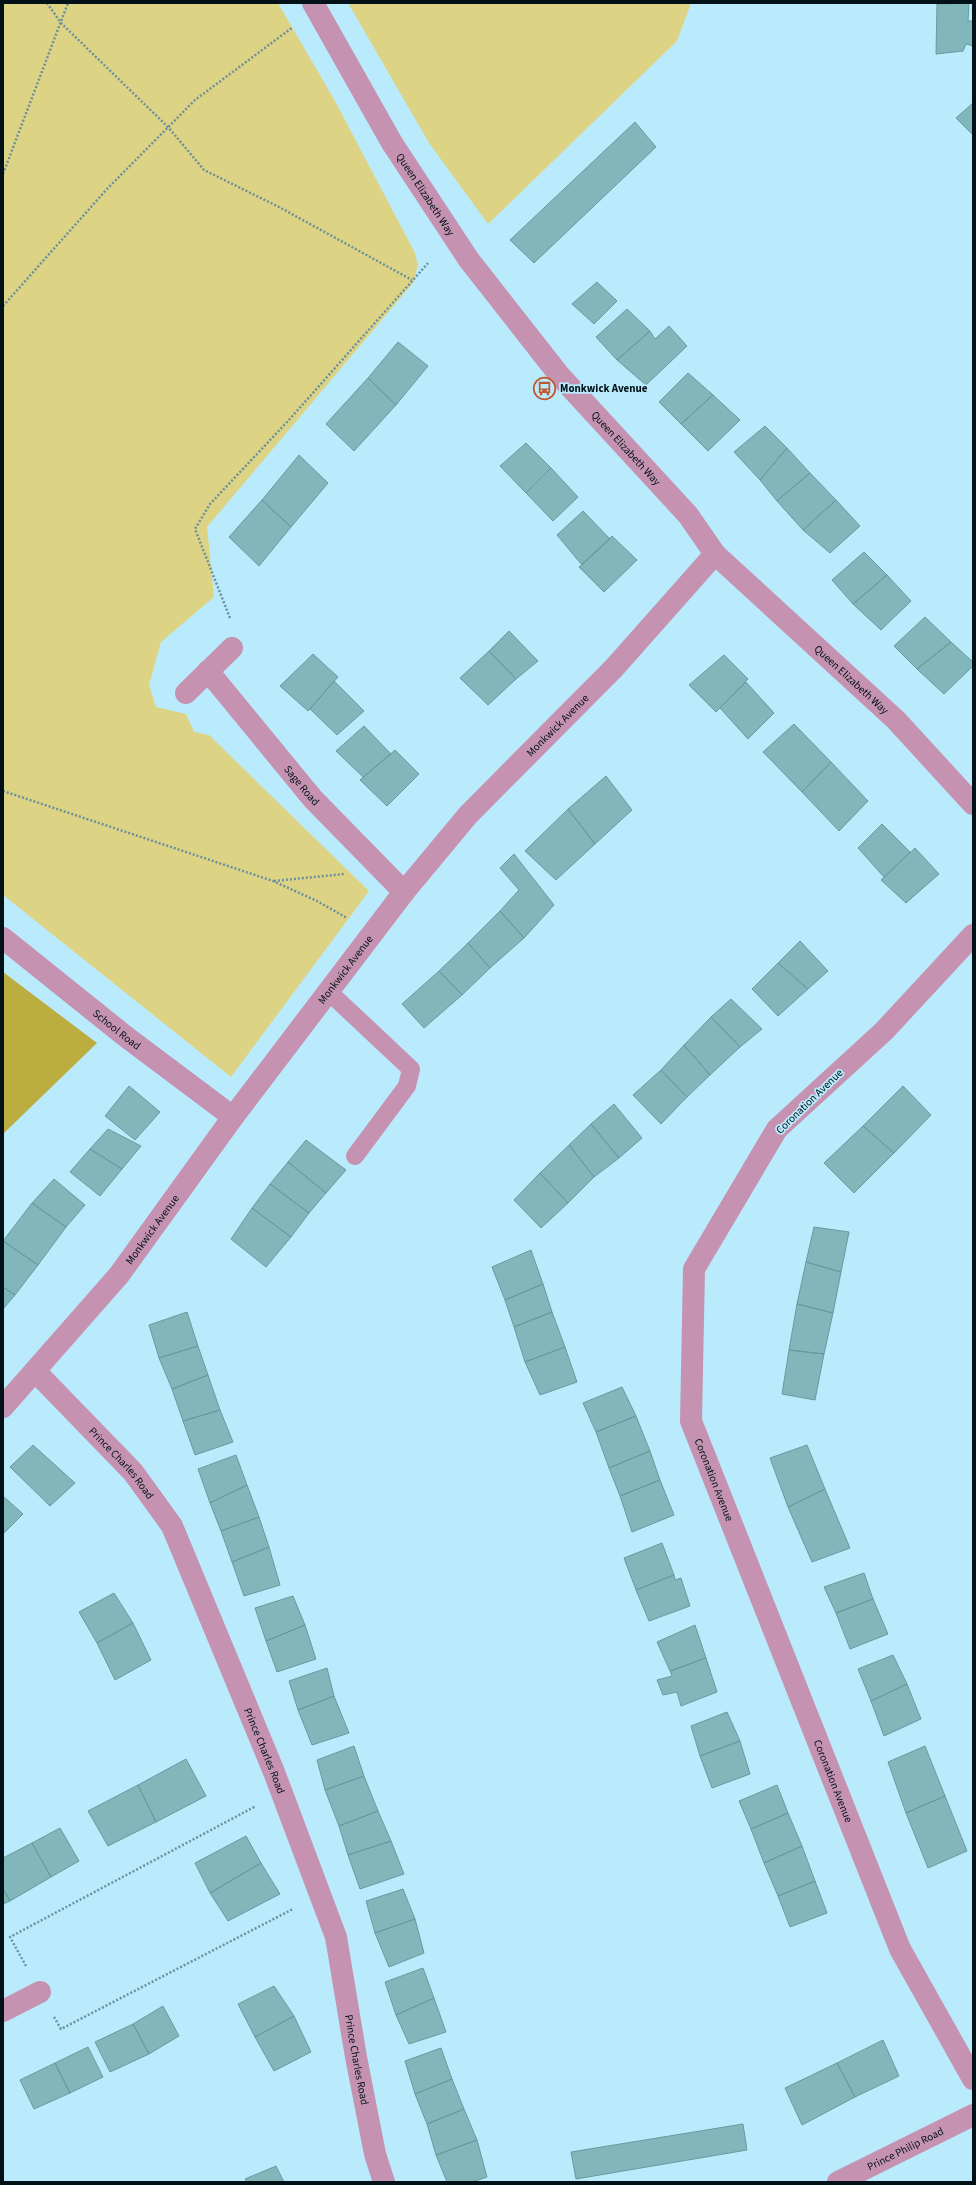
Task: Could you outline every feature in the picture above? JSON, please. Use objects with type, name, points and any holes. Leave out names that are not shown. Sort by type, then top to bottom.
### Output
[{"type":"street","name":"Queen Elizabeth Way","points":[[316,8],[392,143],[469,260],[560,376],[688,515],[715,554],[896,720],[973,804]]},
{"type":"street","name":"Monkwick Avenue","points":[[3,1407],[36,1372],[119,1275],[233,1118],[368,938],[468,815],[614,668],[715,554]]},
{"type":"street","points":[[186,693],[232,648]]},
{"type":"street","name":"Sage Road","points":[[208,671],[313,799],[404,892]]},
{"type":"street","name":"Coronation Avenue","points":[[973,935],[884,1031],[777,1129],[694,1269],[691,1421],[900,1949],[973,2078]]},
{"type":"street","name":"School Road","points":[[3,938],[124,1036],[233,1118]]},
{"type":"street","name":"Prince Charles Road","points":[[36,1372],[133,1472],[172,1526],[281,1793],[336,1937],[373,2147],[384,2182]]},
{"type":"street","points":[[3,2011],[40,1992]]},
{"type":"street","name":"Prince Philip Road","points":[[838,2182],[973,2115]]},
{"type":"lane","points":[[328,992],[411,1069],[407,1086],[355,1156]]},
{"type":"path","points":[[47,3],[61,23],[168,127],[204,170],[279,207],[412,280]]},
{"type":"path","points":[[3,174],[68,3]]},
{"type":"path","points":[[3,306],[107,189],[195,100],[316,8]]},
{"type":"path","points":[[232,648],[230,618],[195,529],[210,504],[288,421],[428,263]]},
{"type":"path","points":[[3,791],[273,881],[318,901],[348,919],[368,938]]},
{"type":"path","points":[[273,881],[382,870]]},
{"type":"path","points":[[281,1793],[10,1937],[61,2029],[320,1895]]},
{"type":"shaded area","points":[[3,3],[278,3],[335,101],[415,253],[418,265],[413,283],[207,527],[214,597],[161,642],[149,685],[156,707],[186,714],[194,732],[209,735],[369,891],[231,1077],[3,895]]},
{"type":"shaded area","points":[[348,3],[691,3],[677,41],[488,224],[429,143]]},
{"type":"shaded area","points":[[3,972],[97,1043],[3,1134]]},
{"type":"building","points":[[969,3],[968,21],[973,21],[973,46],[966,44],[963,51],[936,54],[937,4]]},
{"type":"building","points":[[973,103],[973,135],[956,118]]},
{"type":"building","points":[[635,122],[656,147],[534,263],[510,240]]},
{"type":"building","points":[[597,282],[617,301],[594,324],[572,304]]},
{"type":"building","points":[[627,309],[650,331],[617,360],[596,337]]},
{"type":"building","points":[[669,326],[687,346],[646,385],[617,360],[650,331],[655,339]]},
{"type":"building","points":[[398,342],[428,366],[396,405],[368,378]]},
{"type":"building","points":[[688,373],[713,395],[681,424],[659,402]]},
{"type":"building","points":[[368,378],[396,405],[354,451],[326,424]]},
{"type":"building","points":[[713,395],[740,420],[708,451],[681,424]]},
{"type":"building","points":[[765,426],[787,448],[760,480],[734,452]]},
{"type":"building","points":[[526,443],[551,468],[526,493],[500,466]]},
{"type":"building","points":[[787,448],[810,473],[777,501],[760,480]]},
{"type":"building","points":[[299,455],[328,483],[291,527],[262,500]]},
{"type":"building","points":[[551,468],[578,497],[553,521],[526,493]]},
{"type":"building","points":[[810,473],[836,500],[803,530],[777,501]]},
{"type":"building","points":[[262,500],[291,527],[259,566],[229,537]]},
{"type":"building","points":[[836,500],[860,526],[830,553],[803,530]]},
{"type":"building","points":[[583,511],[610,539],[582,565],[557,535]]},
{"type":"building","points":[[612,536],[637,560],[604,592],[579,567]]},
{"type":"building","points":[[864,552],[887,575],[853,604],[832,580]]},
{"type":"building","points":[[887,575],[911,601],[881,630],[853,604]]},
{"type":"building","points":[[925,617],[951,642],[917,669],[894,646]]},
{"type":"building","points":[[509,631],[538,661],[516,679],[489,651]]},
{"type":"building","points":[[951,642],[973,662],[973,666],[944,694],[917,669]]},
{"type":"building","points":[[489,651],[516,679],[488,705],[460,678]]},
{"type":"building","points":[[313,654],[338,677],[308,711],[280,686]]},
{"type":"building","points":[[724,655],[748,679],[716,712],[689,685]]},
{"type":"building","points":[[334,681],[364,711],[337,735],[310,709]]},
{"type":"building","points":[[746,682],[774,713],[748,739],[720,708]]},
{"type":"building","points":[[794,724],[831,762],[802,792],[763,752]]},
{"type":"building","points":[[364,726],[391,754],[363,777],[336,751]]},
{"type":"building","points":[[395,750],[419,774],[387,806],[360,780]]},
{"type":"building","points":[[831,762],[868,801],[839,831],[802,792]]},
{"type":"building","points":[[606,776],[632,810],[595,844],[568,809]]},
{"type":"building","points":[[568,809],[595,844],[556,880],[525,851]]},
{"type":"building","points":[[882,824],[910,852],[884,877],[858,848]]},
{"type":"building","points":[[915,848],[939,874],[906,903],[881,880]]},
{"type":"building","points":[[514,854],[554,905],[524,938],[500,911],[519,890],[500,868]]},
{"type":"building","points":[[500,911],[524,938],[490,968],[468,943]]},
{"type":"building","points":[[800,941],[828,971],[808,989],[778,963]]},
{"type":"building","points":[[468,943],[490,968],[462,995],[439,971]]},
{"type":"building","points":[[778,963],[808,989],[778,1016],[752,989]]},
{"type":"building","points":[[439,971],[462,995],[424,1028],[402,1004]]},
{"type":"building","points":[[731,999],[762,1029],[740,1047],[711,1017]]},
{"type":"building","points":[[711,1017],[740,1047],[710,1075],[684,1045]]},
{"type":"building","points":[[684,1045],[710,1075],[687,1097],[661,1070]]},
{"type":"building","points":[[661,1070],[687,1097],[661,1124],[633,1095]]},
{"type":"building","points":[[129,1086],[160,1112],[135,1140],[105,1116]]},
{"type":"building","points":[[903,1086],[931,1115],[894,1153],[863,1126]]},
{"type":"building","points":[[614,1104],[642,1138],[619,1158],[591,1124]]},
{"type":"building","points":[[591,1124],[619,1158],[594,1177],[569,1145]]},
{"type":"building","points":[[863,1126],[894,1153],[854,1193],[824,1163]]},
{"type":"building","points":[[108,1129],[141,1146],[122,1169],[90,1149]]},
{"type":"building","points":[[306,1140],[346,1170],[326,1193],[288,1162]]},
{"type":"building","points":[[569,1145],[594,1177],[568,1203],[540,1173]]},
{"type":"building","points":[[90,1149],[122,1169],[100,1196],[70,1172]]},
{"type":"building","points":[[288,1162],[326,1193],[309,1213],[270,1184]]},
{"type":"building","points":[[540,1173],[568,1203],[541,1228],[514,1200]]},
{"type":"building","points":[[54,1179],[85,1205],[66,1227],[32,1203]]},
{"type":"building","points":[[270,1184],[309,1213],[291,1237],[252,1208]]},
{"type":"building","points":[[32,1203],[66,1227],[38,1265],[3,1241]]},
{"type":"building","points":[[252,1208],[291,1237],[266,1267],[231,1239]]},
{"type":"building","points":[[814,1227],[849,1232],[841,1272],[806,1262]]},
{"type":"building","points":[[3,1241],[38,1265],[15,1295],[3,1287]]},
{"type":"building","points":[[531,1250],[543,1284],[505,1300],[492,1267]]},
{"type":"building","points":[[806,1262],[841,1272],[833,1313],[797,1304]]},
{"type":"building","points":[[543,1284],[552,1312],[514,1327],[505,1300]]},
{"type":"building","points":[[3,1287],[15,1295],[3,1309]]},
{"type":"building","points":[[797,1304],[833,1313],[824,1354],[789,1350]]},
{"type":"building","points":[[187,1312],[198,1346],[159,1358],[149,1325]]},
{"type":"building","points":[[552,1312],[565,1347],[525,1362],[514,1327]]},
{"type":"building","points":[[198,1346],[208,1375],[172,1389],[159,1358]]},
{"type":"building","points":[[565,1347],[577,1382],[540,1395],[525,1362]]},
{"type":"building","points":[[789,1350],[824,1354],[815,1400],[782,1394]]},
{"type":"building","points":[[208,1375],[220,1410],[183,1421],[172,1389]]},
{"type":"building","points":[[622,1387],[636,1416],[596,1432],[583,1403]]},
{"type":"building","points":[[220,1410],[233,1442],[195,1455],[183,1421]]},
{"type":"building","points":[[636,1416],[650,1451],[609,1468],[596,1432]]},
{"type":"building","points":[[33,1445],[75,1483],[50,1506],[10,1467]]},
{"type":"building","points":[[807,1445],[825,1489],[788,1507],[770,1458]]},
{"type":"building","points":[[650,1451],[660,1480],[620,1496],[609,1468]]},
{"type":"building","points":[[236,1455],[247,1485],[210,1503],[198,1469]]},
{"type":"building","points":[[660,1480],[674,1515],[632,1532],[620,1496]]},
{"type":"building","points":[[247,1485],[259,1517],[221,1531],[210,1503]]},
{"type":"building","points":[[825,1489],[850,1548],[812,1562],[788,1507]]},
{"type":"building","points":[[3,1496],[23,1514],[3,1534]]},
{"type":"building","points":[[259,1517],[269,1547],[232,1562],[221,1531]]},
{"type":"building","points":[[662,1543],[674,1575],[636,1590],[624,1558]]},
{"type":"building","points":[[269,1547],[280,1585],[244,1596],[232,1562]]},
{"type":"building","points":[[864,1573],[873,1599],[836,1613],[824,1587]]},
{"type":"building","points":[[674,1575],[675,1580],[681,1578],[690,1606],[649,1621],[636,1590]]},
{"type":"building","points":[[114,1593],[133,1623],[97,1643],[79,1612]]},
{"type":"building","points":[[293,1596],[305,1625],[266,1641],[255,1608]]},
{"type":"building","points":[[873,1599],[888,1634],[850,1649],[836,1613]]},
{"type":"building","points":[[133,1623],[151,1660],[115,1680],[97,1643]]},
{"type":"building","points":[[305,1625],[316,1659],[277,1672],[266,1641]]},
{"type":"building","points":[[695,1625],[706,1658],[670,1671],[657,1642]]},
{"type":"building","points":[[893,1655],[907,1684],[871,1701],[858,1669]]},
{"type":"building","points":[[706,1658],[717,1692],[681,1706],[677,1692],[663,1695],[657,1680],[672,1676],[670,1671]]},
{"type":"building","points":[[327,1668],[334,1696],[298,1710],[289,1681]]},
{"type":"building","points":[[907,1684],[921,1719],[884,1736],[871,1701]]},
{"type":"building","points":[[334,1696],[349,1733],[312,1745],[298,1710]]},
{"type":"building","points":[[727,1712],[740,1741],[700,1756],[691,1726]]},
{"type":"building","points":[[740,1741],[750,1774],[712,1788],[700,1756]]},
{"type":"building","points":[[354,1746],[364,1776],[325,1790],[317,1760]]},
{"type":"building","points":[[925,1746],[945,1796],[906,1813],[888,1762]]},
{"type":"building","points":[[186,1759],[206,1796],[156,1822],[138,1785]]},
{"type":"building","points":[[364,1776],[378,1811],[339,1826],[325,1790]]},
{"type":"building","points":[[138,1785],[156,1822],[108,1846],[88,1811]]},
{"type":"building","points":[[777,1785],[788,1813],[751,1829],[739,1801]]},
{"type":"building","points":[[945,1796],[967,1851],[928,1868],[906,1813]]},
{"type":"building","points":[[378,1811],[391,1841],[348,1855],[339,1826]]},
{"type":"building","points":[[788,1813],[802,1846],[764,1863],[751,1829]]},
{"type":"building","points":[[60,1828],[79,1861],[51,1877],[32,1843]]},
{"type":"building","points":[[246,1836],[261,1863],[210,1893],[195,1863]]},
{"type":"building","points":[[391,1841],[404,1874],[360,1889],[348,1855]]},
{"type":"building","points":[[32,1843],[51,1877],[10,1901],[3,1889],[3,1858]]},
{"type":"building","points":[[802,1846],[815,1881],[778,1896],[764,1863]]},
{"type":"building","points":[[261,1863],[280,1894],[228,1921],[210,1893]]},
{"type":"building","points":[[815,1881],[827,1913],[790,1927],[778,1896]]},
{"type":"building","points":[[3,1889],[10,1901],[3,1904]]},
{"type":"building","points":[[403,1889],[415,1919],[375,1933],[366,1901]]},
{"type":"building","points":[[415,1919],[424,1953],[389,1967],[375,1933]]},
{"type":"building","points":[[423,1968],[434,1998],[396,2015],[385,1982]]},
{"type":"building","points":[[274,1986],[294,2016],[255,2037],[238,2004]]},
{"type":"building","points":[[434,1998],[446,2032],[409,2044],[396,2015]]},
{"type":"building","points":[[163,2006],[179,2036],[149,2054],[133,2024]]},
{"type":"building","points":[[294,2016],[311,2052],[274,2071],[255,2037]]},
{"type":"building","points":[[133,2024],[149,2054],[110,2072],[95,2042]]},
{"type":"building","points":[[883,2040],[899,2076],[855,2097],[837,2063]]},
{"type":"building","points":[[88,2047],[103,2077],[70,2093],[55,2063]]},
{"type":"building","points":[[441,2048],[452,2079],[415,2094],[405,2061]]},
{"type":"building","points":[[55,2063],[70,2093],[34,2109],[20,2080]]},
{"type":"building","points":[[837,2063],[855,2097],[802,2125],[785,2088]]},
{"type":"building","points":[[452,2079],[464,2109],[427,2124],[415,2094]]},
{"type":"building","points":[[464,2109],[477,2140],[436,2155],[427,2124]]},
{"type":"building","points":[[743,2124],[747,2150],[576,2179],[571,2152]]},
{"type":"building","points":[[477,2140],[487,2177],[472,2182],[447,2182],[436,2155]]},
{"type":"building","points":[[276,2166],[284,2182],[247,2182],[245,2179]]},
{"type":"place","name":"Monkwick Avenue","points":[[545,388]]}]
